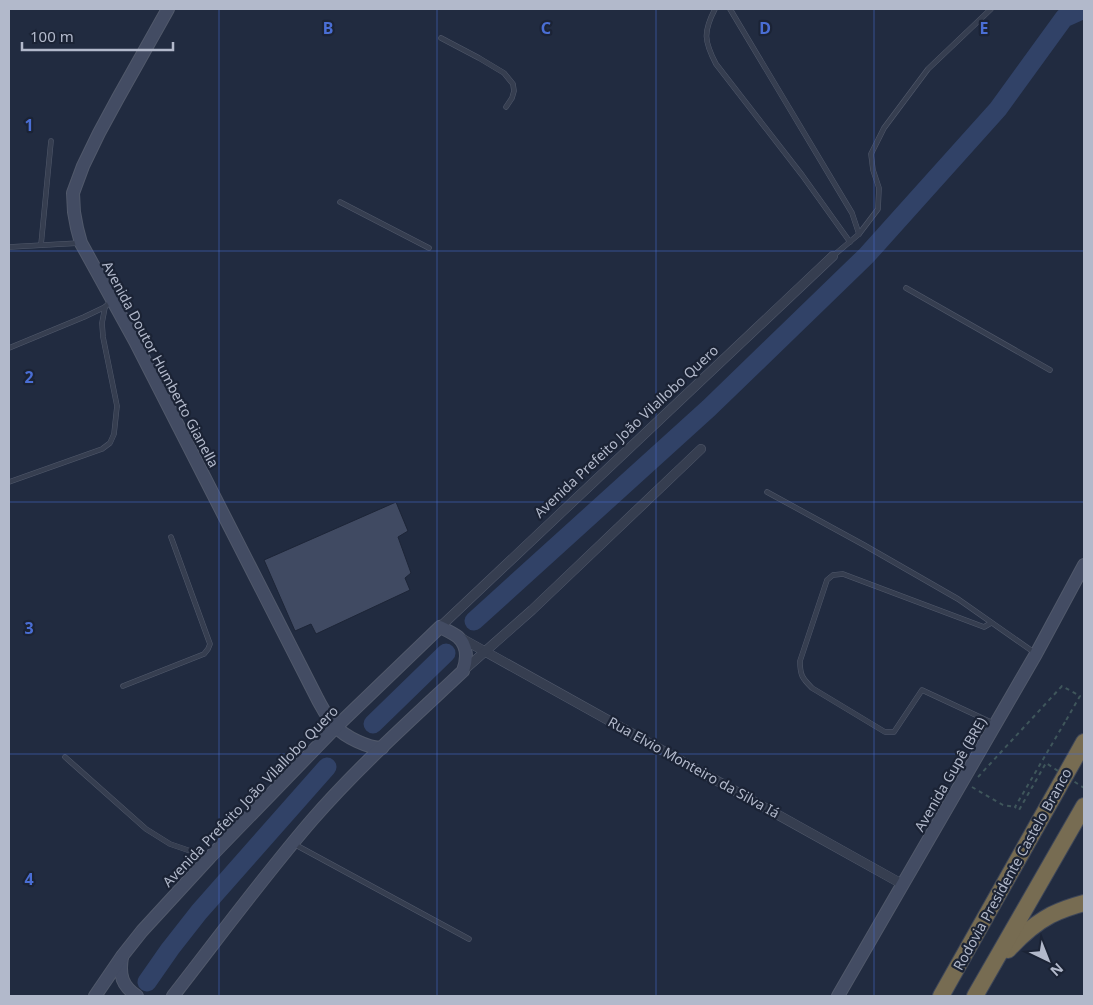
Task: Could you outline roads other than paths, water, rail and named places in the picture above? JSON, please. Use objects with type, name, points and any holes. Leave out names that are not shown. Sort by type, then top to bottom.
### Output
[{"type":"highway","name":"Rodovia Presidente Castelo Branco","points":[[941,996],[1084,742]]},
{"type":"highway","points":[[975,996],[1084,806]]},
{"type":"highway","points":[[991,968],[1020,938],[1050,915],[1084,903]]},
{"type":"main road","name":"Avenida Doutor Humberto Gianella","points":[[168,9],[99,133],[80,174],[73,192],[77,228],[81,243],[109,303],[318,700],[336,727]]},
{"type":"main road","name":"Avenida Gupê (BRE)","points":[[838,996],[1036,654],[1084,565]]},
{"type":"main road","points":[[173,996],[245,902],[328,802],[463,671],[466,664],[463,644],[458,636],[440,627]]},
{"type":"main road","name":"Avenida Prefeito João Vilallobo Quero","points":[[101,995],[123,955],[210,857],[336,727],[440,627]]},
{"type":"main road","points":[[336,727],[365,744],[375,748],[382,748]]},
{"type":"main road","points":[[123,955],[121,965],[123,980],[126,987],[137,996]]},
{"type":"street","name":"Avenida Prefeito João Vilallobo Quero","points":[[440,627],[833,256]]},
{"type":"street","points":[[463,671],[532,610],[702,449]]},
{"type":"street","points":[[458,636],[486,651]]},
{"type":"street","name":"Rua Elvio Monteiro da Silva Iá","points":[[486,651],[902,884]]},
{"type":"lane","points":[[715,9],[707,27],[706,37],[707,47],[716,64],[802,175],[850,242]]},
{"type":"lane","points":[[730,9],[852,213],[859,234]]},
{"type":"lane","points":[[833,256],[859,234],[878,209],[879,188],[873,170],[871,154],[884,128],[928,69],[991,9]]},
{"type":"lane","points":[[441,38],[504,73],[512,84],[514,91],[506,107]]},
{"type":"lane","points":[[41,245],[51,141]]},
{"type":"lane","points":[[340,202],[429,248]]},
{"type":"lane","points":[[9,247],[81,243]]},
{"type":"lane","points":[[906,288],[1050,370]]},
{"type":"lane","points":[[9,348],[84,317],[109,303]]},
{"type":"lane","points":[[9,482],[102,450],[110,443],[114,434],[117,406],[103,338],[102,323],[109,303]]},
{"type":"lane","points":[[767,492],[958,599],[1036,654]]},
{"type":"lane","points":[[123,686],[204,654],[210,644],[171,537]]},
{"type":"lane","points":[[991,623],[984,627],[843,574],[833,575],[827,580],[800,661],[800,673],[812,688],[884,732],[894,732],[922,690],[996,724]]},
{"type":"lane","points":[[65,758],[146,830],[170,844],[210,857]]},
{"type":"lane","points":[[293,843],[469,939]]},
{"type":"waterway","points":[[474,621],[709,408],[866,256],[998,109],[1064,18],[1084,9]]},
{"type":"waterway","points":[[373,724],[446,653]]},
{"type":"waterway","points":[[147,982],[199,912],[327,767]]}]
